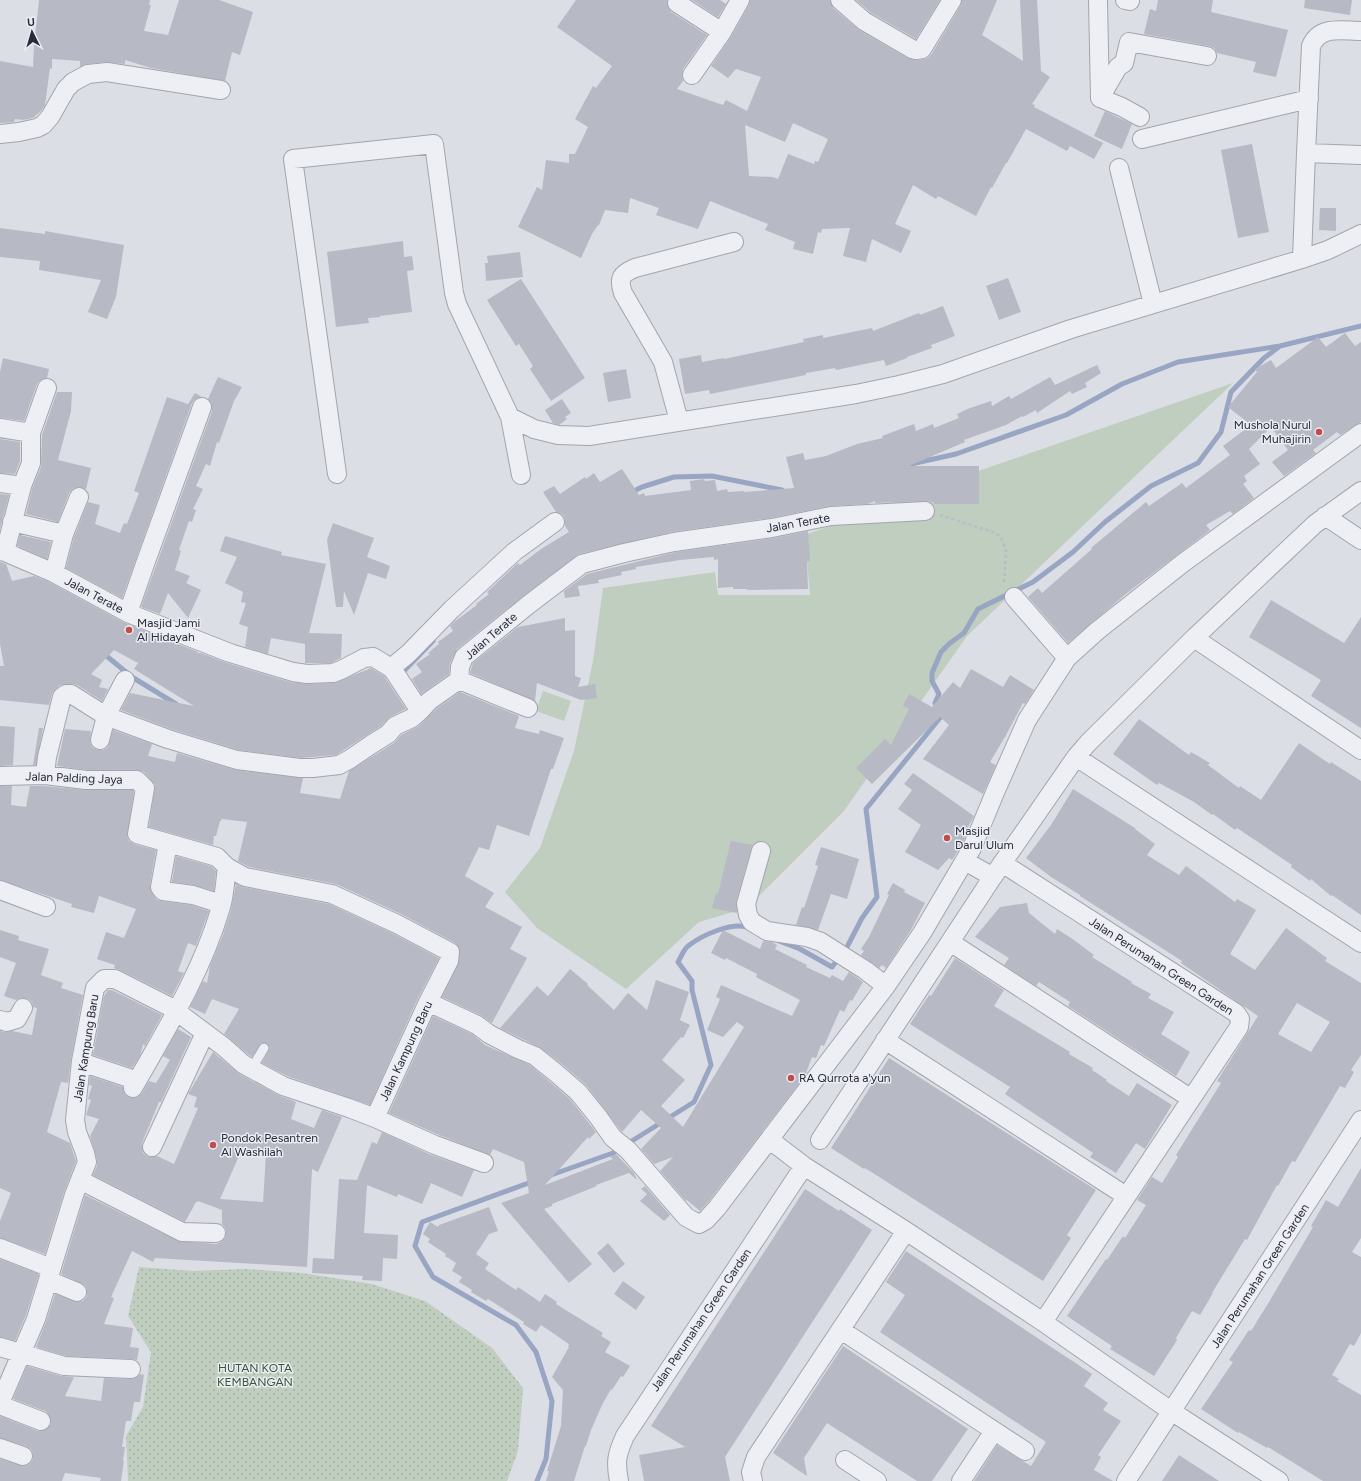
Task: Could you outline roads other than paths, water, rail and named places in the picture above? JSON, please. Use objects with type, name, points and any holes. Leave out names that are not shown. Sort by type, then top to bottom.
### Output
[{"type":"street","points":[[692,75],[722,32],[740,0]]},
{"type":"street","points":[[840,0],[864,21],[916,50],[922,49],[952,0]]},
{"type":"street","points":[[1098,0],[1100,98]]},
{"type":"street","points":[[677,3],[722,32]]},
{"type":"street","points":[[1302,259],[1311,46],[1314,38],[1333,30],[1361,31]]},
{"type":"street","points":[[1100,98],[1118,67],[1124,63],[1129,42],[1207,56]]},
{"type":"street","points":[[0,134],[19,132],[44,125],[66,89],[73,82],[88,74],[107,72],[221,90]]},
{"type":"street","points":[[1100,98],[1122,107],[1140,117]]},
{"type":"street","points":[[1142,139],[1308,99]]},
{"type":"street","points":[[337,474],[293,159],[434,144],[454,293],[457,304],[510,417],[521,475]]},
{"type":"street","points":[[1306,154],[1361,155]]},
{"type":"street","points":[[1119,168],[1153,304]]},
{"type":"street","points":[[510,417],[534,429],[558,435],[589,436],[899,386],[943,374],[1071,329],[1302,259],[1328,250],[1361,234]]},
{"type":"street","points":[[679,421],[663,362],[623,293],[620,284],[621,279],[624,273],[635,268],[734,242]]},
{"type":"street","points":[[3,552],[30,462],[31,433],[47,388]]},
{"type":"street","points":[[128,613],[202,407]]},
{"type":"street","points":[[0,428],[31,433]]},
{"type":"street","points":[[428,1002],[477,1025],[489,1034],[535,1056],[578,1092],[599,1118],[612,1138],[628,1150],[686,1217],[699,1224],[706,1220],[770,1140],[886,986],[922,933],[972,848],[1027,720],[1068,658],[1097,631],[1183,563],[1361,434]]},
{"type":"street","points":[[0,483],[22,486]]},
{"type":"street","points":[[820,1140],[997,870],[1076,757],[1100,730],[1194,638],[1315,524],[1361,491]]},
{"type":"street","points":[[54,573],[64,534],[78,497]]},
{"type":"street","name":"Jalan Terate","points":[[459,680],[460,667],[464,657],[528,605],[582,564],[674,542],[772,528],[831,516],[925,511]]},
{"type":"street","points":[[1325,516],[1361,540]]},
{"type":"street","points":[[12,522],[64,534]]},
{"type":"street","points":[[393,670],[452,609],[514,552],[555,522]]},
{"type":"street","name":"Jalan Terate","points":[[3,552],[54,573],[128,613],[230,654],[293,672],[307,674],[333,673],[364,658],[376,658],[393,670],[420,711]]},
{"type":"street","points":[[1009,592],[1068,658]]},
{"type":"street","points":[[1194,638],[1361,750]]},
{"type":"street","points":[[100,740],[106,716],[125,680]]},
{"type":"street","points":[[45,775],[47,757],[62,697],[64,695],[71,694],[106,716],[174,741],[237,760],[300,768],[339,765],[350,759],[388,734],[395,726],[412,718],[428,701],[459,680],[528,708]]},
{"type":"street","points":[[1076,757],[1361,943]]},
{"type":"street","name":"Jalan Palding Jaya","points":[[0,776],[45,775],[86,780],[137,780],[145,788],[137,834],[168,843]]},
{"type":"street","points":[[81,1062],[131,1083],[177,1012],[203,956],[221,906],[227,867],[217,857],[168,843],[160,887],[163,891],[193,895],[215,902]]},
{"type":"street","points":[[761,851],[746,904],[748,915],[752,922],[767,931],[807,937],[821,942],[849,959],[886,986]]},
{"type":"street","name":"Jalan Perumahan Green Garden","points":[[965,861],[997,870],[1236,1013],[1240,1019],[1239,1027],[1190,1098],[1043,1322]]},
{"type":"street","name":"Jalan Kampung Baru","points":[[0,1404],[36,1319],[49,1274],[87,1162],[86,1153],[77,1132],[75,1120],[81,1062],[95,988],[104,979],[115,979],[177,1012],[224,1047],[243,1064],[284,1086],[375,1118],[448,961],[450,952],[397,924],[332,894],[245,877],[227,867]]},
{"type":"street","points":[[0,890],[46,907]]},
{"type":"street","points":[[950,942],[1190,1098]]},
{"type":"street","points":[[0,1020],[7,1022],[17,1019],[23,1008]]},
{"type":"street","points":[[152,1147],[205,1033]]},
{"type":"street","points":[[886,1040],[1126,1196]]},
{"type":"street","points":[[375,1118],[435,1145],[484,1163]]},
{"type":"street","name":"Jalan Perumahan Green Garden","points":[[1126,1481],[1361,1120]]},
{"type":"street","points":[[770,1140],[804,1166],[906,1231],[1043,1322],[1171,1411],[1279,1481]]},
{"type":"street","name":"Jalan Perumahan Green Garden","points":[[619,1481],[616,1460],[618,1451],[625,1436],[804,1166]]},
{"type":"street","points":[[80,1180],[182,1232],[216,1232]]},
{"type":"street","points":[[753,1481],[751,1472],[756,1457],[906,1231]]},
{"type":"street","points":[[0,1248],[49,1274],[77,1292]]},
{"type":"street","points":[[841,1330],[1025,1451]]},
{"type":"street","points":[[0,1347],[64,1366],[131,1369]]},
{"type":"street","points":[[0,1404],[42,1421]]},
{"type":"street","points":[[961,1481],[994,1431]]},
{"type":"street","points":[[0,1448],[23,1456]]},
{"type":"street","points":[[845,1460],[875,1480]]},
{"type":"lane","points":[[252,1068],[264,1048]]},
{"type":"waterway","points":[[779,941],[800,949],[832,967],[847,947],[862,918],[877,897],[866,809],[944,713],[935,703],[939,694],[932,681],[932,673],[941,652],[950,643],[964,633],[978,609],[1033,582],[1073,552],[1105,522],[1151,486],[1198,463],[1221,432],[1231,392],[1264,358],[1280,346],[1361,326]]},
{"type":"waterway","points":[[911,464],[956,454],[1066,415],[1122,384],[1178,362],[1280,346]]},
{"type":"waterway","points":[[630,493],[642,487],[674,477],[712,476],[782,490]]},
{"type":"waterway","points":[[399,676],[433,641]]},
{"type":"waterway","points":[[103,653],[132,677],[176,704]]},
{"type":"waterway","points":[[627,1144],[694,1102],[711,1065],[692,990],[692,981],[678,962],[684,951],[694,942],[718,930],[735,926],[750,928]]},
{"type":"waterway","points":[[551,1175],[613,1153],[620,1148]]},
{"type":"waterway","points":[[534,1181],[422,1222],[415,1246],[433,1277],[516,1325],[536,1352],[552,1401],[546,1459],[537,1481]]},
{"type":"place","name":"Mushola Nurul Muhajirin","points":[[1319,432]]},
{"type":"place","name":"Masjid Jami Al Hidayah","points":[[129,630]]},
{"type":"place","name":"Masjid Darul Ulum","points":[[947,838]]},
{"type":"place","name":"RA Qurrota a'yun","points":[[791,1078]]},
{"type":"place","name":"Pondok Pesantren Al Washilah","points":[[213,1145]]},
{"type":"park label","name":"HUTAN KOTA KEMBANGAN","points":[[255,1375]]}]
